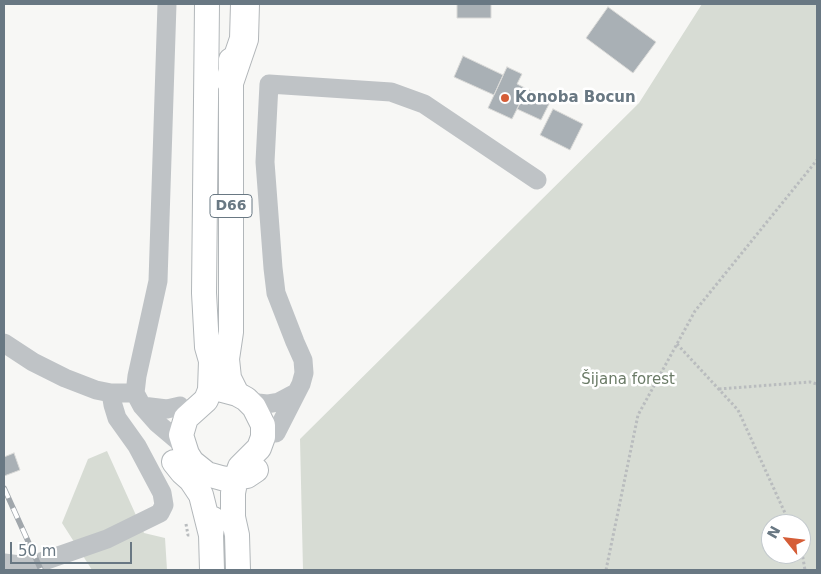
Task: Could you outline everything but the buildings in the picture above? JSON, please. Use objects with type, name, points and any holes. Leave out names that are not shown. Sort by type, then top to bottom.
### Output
[{"type":"highway","points":[[230,80],[244,39],[245,4]]},
{"type":"main road","name":"D66","points":[[207,4],[204,283],[207,347],[211,361],[210,390]]},
{"type":"main road","name":"D66","points":[[233,4],[230,80],[231,332],[227,358],[229,378],[275,422],[276,433],[270,454],[264,463],[246,474]]},
{"type":"main road","name":"D66","points":[[231,332],[244,375],[251,386],[250,399],[263,425],[263,437],[259,448],[240,466],[246,474],[248,482],[237,535],[238,570]]},
{"type":"main road","name":"D66","points":[[176,439],[174,414],[196,386],[207,347]]},
{"type":"main road","points":[[184,402],[197,394],[210,390],[222,390],[250,399]]},
{"type":"main road","points":[[210,390],[206,400],[186,418],[181,435],[176,439],[170,453],[182,472],[199,477],[225,479],[246,474]]},
{"type":"main road","points":[[199,477],[211,535],[212,570]]},
{"type":"street","points":[[166,4],[158,281],[137,376],[139,400],[176,439]]},
{"type":"street","points":[[276,433],[301,384],[304,373],[303,360],[276,293],[266,162],[269,84],[391,92],[424,104],[537,180]]},
{"type":"street","points":[[4,343],[33,362],[65,378],[96,390],[167,409],[184,402]]},
{"type":"street","points":[[4,563],[20,565],[38,563],[107,539],[160,513],[164,505],[162,493],[137,446],[117,418],[112,405],[111,393]]},
{"type":"street","points":[[250,399],[279,402],[296,393]]},
{"type":"path","points":[[606,570],[638,416],[694,312],[817,160]]},
{"type":"path","points":[[676,344],[738,410],[785,514]]},
{"type":"path","points":[[719,389],[810,382],[817,384]]},
{"type":"green space","name":"Šijana forest","points":[[702,4],[817,4],[817,570],[303,570],[300,439],[639,103]]},
{"type":"green space","points":[[107,451],[144,533],[165,538],[167,570],[92,570],[62,523],[88,459]]},
{"type":"railway","points":[[4,488],[41,570]]},
{"type":"place","name":"Konoba Bocun","points":[[505,98]]}]
